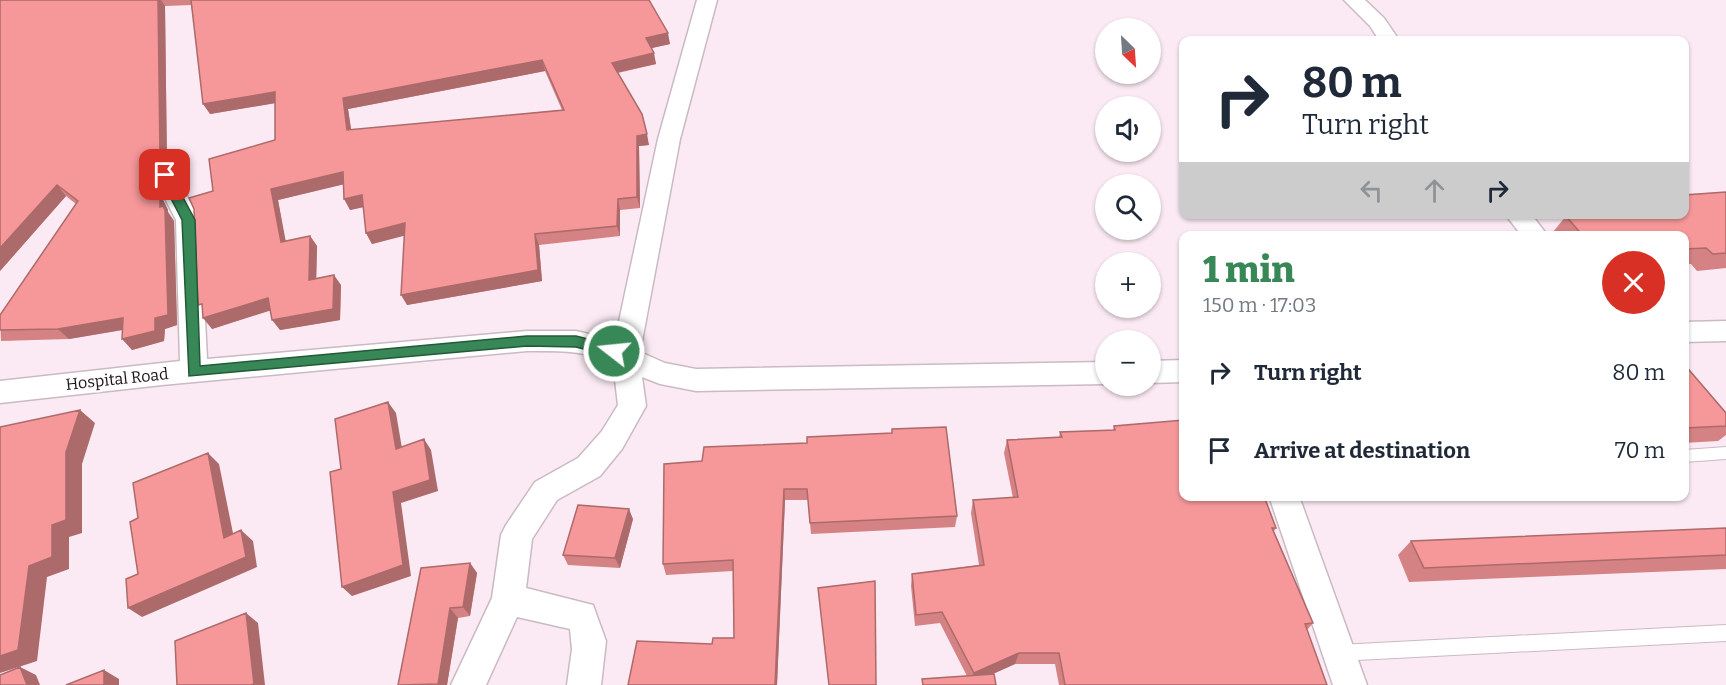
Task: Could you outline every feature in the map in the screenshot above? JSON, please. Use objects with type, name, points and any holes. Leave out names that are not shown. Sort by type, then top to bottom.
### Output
[{"type":"street","points":[[468,685],[508,600],[517,535],[546,491],[589,467],[612,440],[632,406],[626,356],[669,139],[707,0]]},
{"type":"street","points":[[1354,0],[1377,22],[1386,36]]},
{"type":"street","points":[[165,175],[188,220],[194,372]]},
{"type":"street","points":[[1521,219],[1532,231]]},
{"type":"street","points":[[1689,333],[1726,331]]},
{"type":"street","name":"Hospital Road","points":[[0,392],[527,341],[576,341],[602,346],[660,373],[696,380],[928,378],[1095,373]]},
{"type":"street","points":[[1161,371],[1179,370]]},
{"type":"street","points":[[1286,501],[1350,685]]},
{"type":"street","points":[[508,600],[581,615],[588,628],[591,642],[584,685]]},
{"type":"lane","points":[[1689,456],[1726,453]]},
{"type":"lane","points":[[1338,653],[1726,633]]},
{"type":"building","points":[[0,0],[158,0],[160,155],[148,157],[143,165],[160,199],[160,207],[163,206],[165,210],[168,315],[155,318],[155,331],[122,339],[123,318],[58,329],[0,330],[0,315],[78,201],[57,185],[0,248]]},
{"type":"building","points":[[191,0],[649,0],[668,33],[646,38],[654,53],[612,63],[642,114],[647,134],[637,136],[637,197],[618,199],[617,226],[535,234],[538,270],[401,295],[405,223],[366,233],[362,195],[344,199],[343,172],[271,189],[281,242],[310,236],[309,280],[334,275],[333,309],[272,320],[268,298],[203,318],[202,304],[198,305],[194,209],[189,198],[213,191],[209,159],[275,140],[275,92],[203,104]],"holes":[[[542,60],[564,110],[347,130],[343,98]]]},
{"type":"building","points":[[1726,192],[1726,253],[1713,254],[1706,248],[1689,249],[1689,231],[1579,231],[1569,219],[1689,219],[1689,195]]},
{"type":"building","points":[[1689,370],[1726,413],[1726,426],[1689,428]]},
{"type":"building","points":[[388,402],[396,449],[424,439],[430,480],[393,492],[403,565],[342,587],[330,472],[341,469],[335,419]]},
{"type":"building","points":[[80,410],[66,452],[66,520],[52,525],[52,557],[29,566],[18,650],[0,656],[0,427]]},
{"type":"building","points":[[1179,420],[1179,501],[1266,501],[1276,528],[1272,528],[1313,623],[1305,624],[1327,685],[1065,685],[1059,653],[1019,653],[974,673],[942,612],[916,615],[912,574],[984,565],[973,500],[1018,497],[1007,440],[1062,437],[1060,432],[1115,430],[1114,426]]},
{"type":"building","points":[[946,427],[957,516],[810,523],[807,489],[784,489],[775,685],[628,685],[637,641],[712,644],[713,638],[734,638],[733,560],[663,564],[664,464],[702,461],[704,447],[807,443],[807,437],[892,433],[892,429]]},
{"type":"building","points":[[208,453],[224,538],[241,530],[246,557],[128,608],[126,579],[138,574],[130,522],[138,518],[133,483]]},
{"type":"building","points":[[578,505],[629,509],[615,558],[563,555]]},
{"type":"building","points":[[1726,528],[1726,555],[1424,568],[1411,541]]},
{"type":"building","points":[[470,563],[463,607],[450,608],[438,684],[398,685],[421,568]]},
{"type":"building","points":[[875,581],[876,685],[829,685],[818,588]]},
{"type":"building","points":[[246,613],[254,684],[177,685],[175,641]]},
{"type":"building","points":[[20,667],[27,685],[0,685],[0,675]]},
{"type":"building","points":[[104,670],[104,685],[66,685]]},
{"type":"building","points":[[994,674],[996,685],[923,685],[922,679]]},
{"type":"route","points":[[165,175],[188,220],[194,372],[527,341],[576,341],[614,351]]}]
